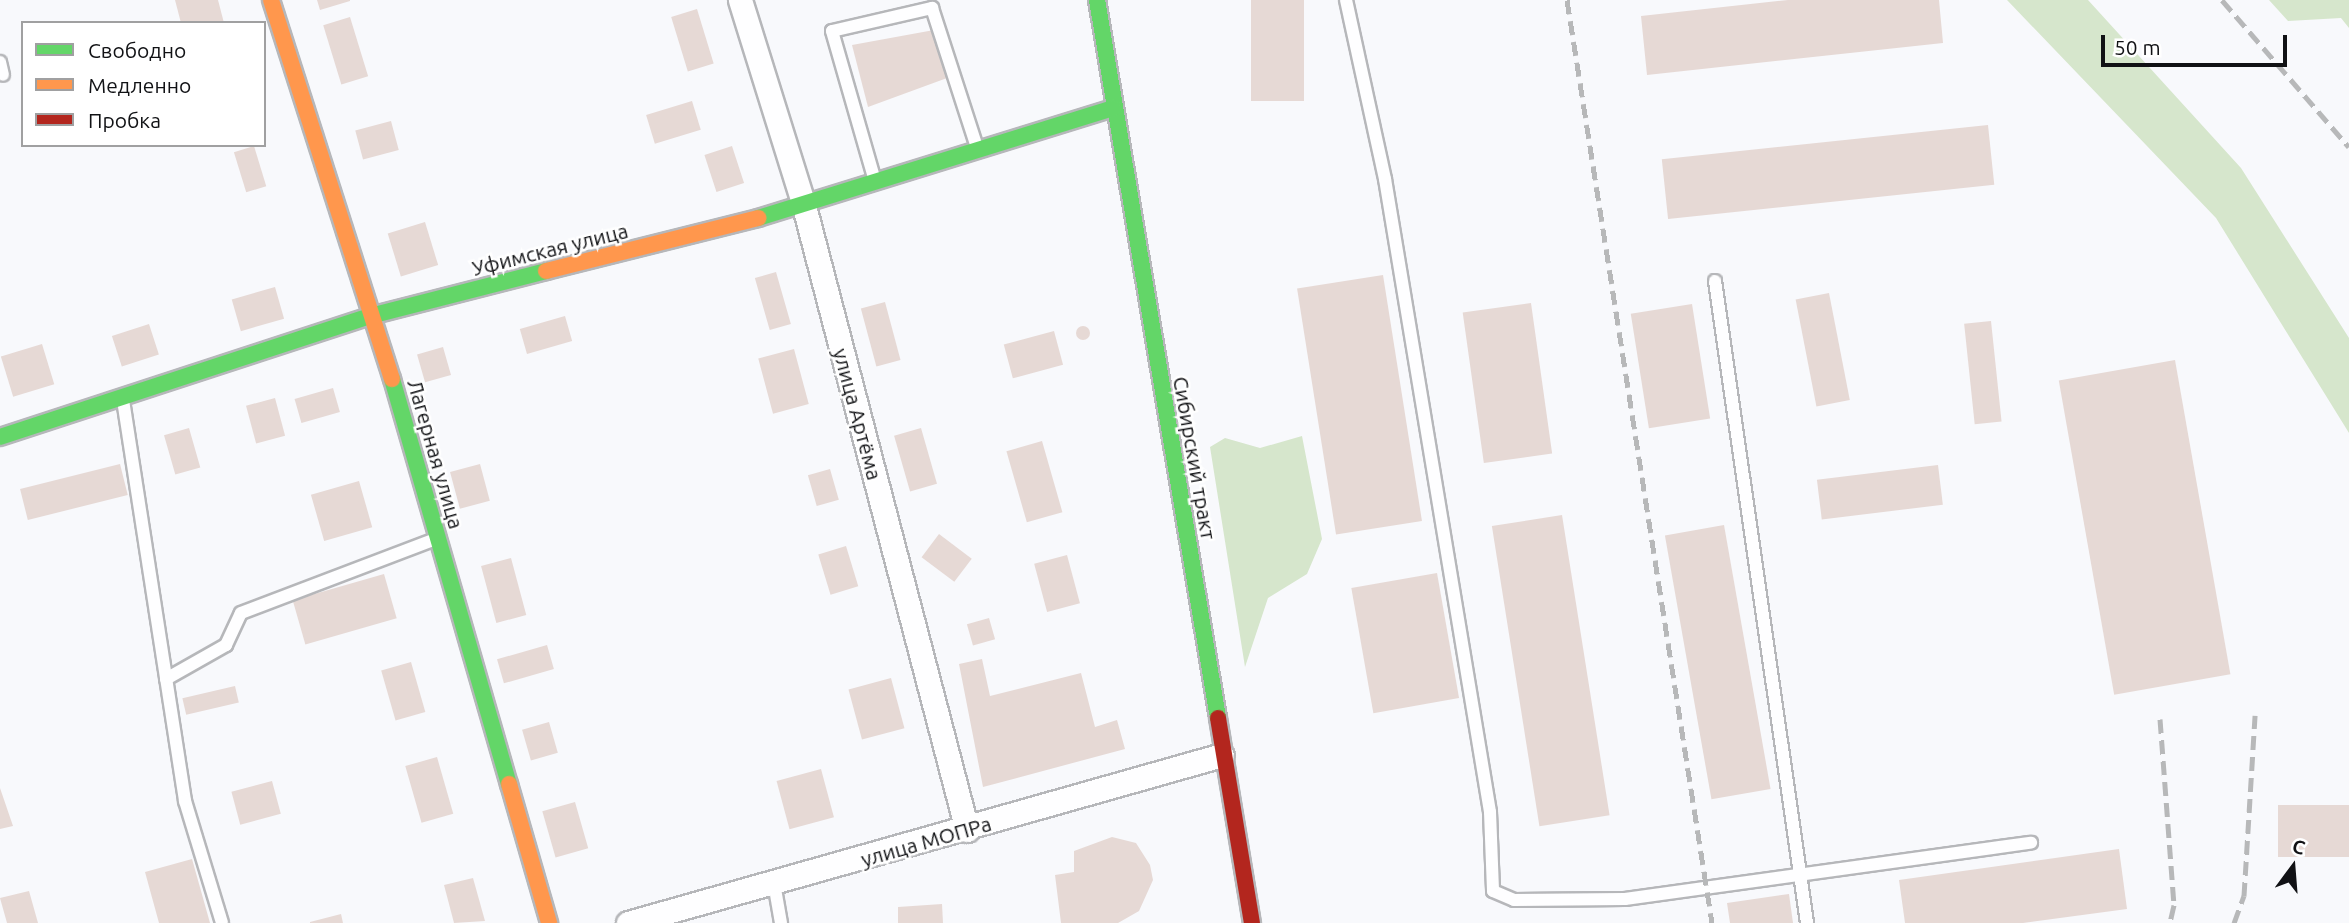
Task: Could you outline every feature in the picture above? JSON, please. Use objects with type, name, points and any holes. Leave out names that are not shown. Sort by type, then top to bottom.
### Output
[{"type":"street","name":"Лагерная улица","points":[[271,0],[374,315],[549,923]]},
{"type":"street","name":"улица Артёма","points":[[740,0],[804,205],[967,830]]},
{"type":"street","name":"Сибирский тракт","points":[[1097,0],[1113,108],[1252,923]]},
{"type":"street","name":"Уфимская улица","points":[[0,438],[374,315],[804,205],[1113,108]]},
{"type":"street","name":"улица МОПРа","points":[[628,923],[967,830],[1223,755]]},
{"type":"lane","points":[[1346,0],[1385,179],[1490,812],[1493,891],[1514,900],[1625,899],[2031,843]]},
{"type":"lane","points":[[875,183],[832,31],[932,8],[978,150]]},
{"type":"lane","points":[[1715,281],[1807,923]]},
{"type":"lane","points":[[122,400],[184,801],[222,923]]},
{"type":"lane","points":[[166,679],[226,645],[241,613],[439,538]]},
{"type":"lane","points":[[774,883],[781,923]]},
{"type":"green space","points":[[2007,0],[2088,0],[2241,168],[2349,338],[2349,433],[2216,218]]},
{"type":"green space","points":[[2269,0],[2349,0],[2349,28],[2341,18],[2288,21]]},
{"type":"green space","points":[[1302,436],[1322,539],[1307,574],[1268,598],[1245,667],[1210,447],[1225,438],[1260,448]]},
{"type":"building","points":[[175,0],[218,0],[223,21],[180,21]]},
{"type":"building","points":[[317,0],[350,0],[350,1],[320,10]]},
{"type":"building","points":[[1251,0],[1304,0],[1304,101],[1251,101]]},
{"type":"building","points":[[1788,0],[1939,0],[1943,43],[1647,75],[1641,16]]},
{"type":"building","points":[[697,9],[714,64],[688,71],[671,17]]},
{"type":"building","points":[[350,17],[368,76],[341,84],[323,25]]},
{"type":"building","points":[[945,28],[958,74],[868,107],[852,45]]},
{"type":"building","points":[[692,101],[701,130],[655,144],[646,115]]},
{"type":"building","points":[[391,121],[399,150],[363,160],[355,131]]},
{"type":"building","points":[[1988,125],[1994,185],[1668,219],[1662,159]]},
{"type":"building","points":[[732,146],[744,183],[716,192],[704,155]]},
{"type":"building","points":[[254,147],[266,186],[246,192],[234,152]]},
{"type":"building","points":[[425,222],[438,265],[401,276],[388,233]]},
{"type":"building","points":[[776,272],[791,324],[770,330],[755,278]]},
{"type":"building","points":[[1383,275],[1422,521],[1336,535],[1297,289]]},
{"type":"building","points":[[275,287],[284,319],[241,331],[232,299]]},
{"type":"building","points":[[1829,293],[1850,400],[1816,406],[1796,299]]},
{"type":"building","points":[[885,302],[901,360],[876,366],[861,308]]},
{"type":"building","points":[[1531,303],[1552,454],[1484,463],[1463,313]]},
{"type":"building","points":[[1692,304],[1710,419],[1649,428],[1631,314]]},
{"type":"building","points":[[565,316],[572,341],[527,354],[520,329]]},
{"type":"building","points":[[1991,321],[2002,421],[1975,424],[1964,324]]},
{"type":"building","points":[[149,324],[159,354],[122,366],[112,336]]},
{"type":"building","points":[[1083,326],[1088,328],[1088,338],[1083,340],[1078,338],[1076,333],[1078,328]]},
{"type":"building","points":[[1054,331],[1063,365],[1013,378],[1004,344]]},
{"type":"building","points":[[42,344],[54,384],[13,397],[1,357]]},
{"type":"building","points":[[443,347],[451,375],[425,382],[417,354]]},
{"type":"building","points":[[794,349],[809,404],[773,414],[758,359]]},
{"type":"building","points":[[2175,360],[2230,674],[2114,695],[2059,380]]},
{"type":"building","points":[[333,388],[340,412],[301,423],[295,399]]},
{"type":"building","points":[[275,398],[285,436],[256,443],[246,406]]},
{"type":"building","points":[[189,428],[200,467],[175,475],[164,435]]},
{"type":"building","points":[[921,428],[937,484],[910,491],[894,436]]},
{"type":"building","points":[[1042,441],[1062,512],[1027,522],[1006,451]]},
{"type":"building","points":[[120,464],[128,495],[28,520],[20,489]]},
{"type":"building","points":[[480,464],[490,501],[460,509],[450,472]]},
{"type":"building","points":[[1938,465],[1943,505],[1822,520],[1817,480]]},
{"type":"building","points":[[830,469],[839,500],[817,506],[808,475]]},
{"type":"building","points":[[359,481],[372,527],[324,541],[311,495]]},
{"type":"building","points":[[1562,515],[1610,815],[1539,826],[1492,526]]},
{"type":"building","points":[[1724,525],[1771,789],[1711,799],[1665,535]]},
{"type":"building","points":[[939,534],[972,559],[954,582],[922,557]]},
{"type":"building","points":[[846,546],[858,586],[831,595],[818,554]]},
{"type":"building","points":[[1067,555],[1080,603],[1047,612],[1034,564]]},
{"type":"building","points":[[511,558],[526,615],[496,623],[481,566]]},
{"type":"building","points":[[1437,573],[1459,698],[1373,713],[1351,588]]},
{"type":"building","points":[[384,574],[397,618],[305,644],[293,600]]},
{"type":"building","points":[[989,618],[995,639],[973,645],[967,624]]},
{"type":"building","points":[[547,645],[554,669],[504,683],[497,659]]},
{"type":"building","points":[[982,659],[990,696],[1081,673],[1095,727],[1117,720],[1125,749],[983,787],[959,664]]},
{"type":"building","points":[[411,662],[425,712],[396,721],[381,671]]},
{"type":"building","points":[[891,678],[904,728],[862,740],[848,689]]},
{"type":"building","points":[[235,686],[239,703],[186,715],[182,698]]},
{"type":"building","points":[[549,722],[558,753],[531,760],[522,730]]},
{"type":"building","points":[[437,757],[453,814],[422,823],[405,766]]},
{"type":"building","points":[[821,769],[834,817],[790,829],[777,781]]},
{"type":"building","points":[[272,781],[281,814],[240,825],[231,792]]},
{"type":"building","points":[[0,788],[13,826],[0,829]]},
{"type":"building","points":[[575,802],[588,848],[556,858],[542,811]]},
{"type":"building","points":[[2278,805],[2349,805],[2349,857],[2278,857]]},
{"type":"building","points":[[1112,837],[1136,843],[1150,865],[1153,880],[1139,911],[1118,923],[1061,923],[1055,875],[1074,872],[1074,851]]},
{"type":"building","points":[[2119,849],[2127,909],[2023,923],[1905,923],[1899,880]]},
{"type":"building","points":[[192,859],[210,923],[159,923],[145,872]]},
{"type":"building","points":[[473,878],[485,921],[454,923],[444,885]]},
{"type":"building","points":[[29,891],[38,923],[7,923],[0,898]]},
{"type":"building","points":[[1789,894],[1793,923],[1730,923],[1727,903]]},
{"type":"building","points":[[942,904],[943,923],[898,923],[898,907]]},
{"type":"building","points":[[341,914],[343,923],[310,923],[310,922]]},
{"type":"railway","points":[[1567,0],[1712,923]]},
{"type":"railway","points":[[2222,0],[2349,147]]},
{"type":"railway","points":[[2234,923],[2244,896],[2255,715]]},
{"type":"railway","points":[[2160,719],[2174,905],[2170,923]]},
{"type":"traffic: fast","points":[[1097,0],[1218,718]]},
{"type":"traffic: fast","points":[[758,218],[1113,108]]},
{"type":"traffic: fast","points":[[0,437],[374,315],[546,271]]},
{"type":"traffic: fast","points":[[392,379],[509,784]]},
{"type":"traffic: slow","points":[[271,0],[392,379]]},
{"type":"traffic: slow","points":[[546,271],[758,218]]},
{"type":"traffic: slow","points":[[509,784],[549,923]]},
{"type":"traffic: jam","points":[[1218,718],[1252,923]]}]
